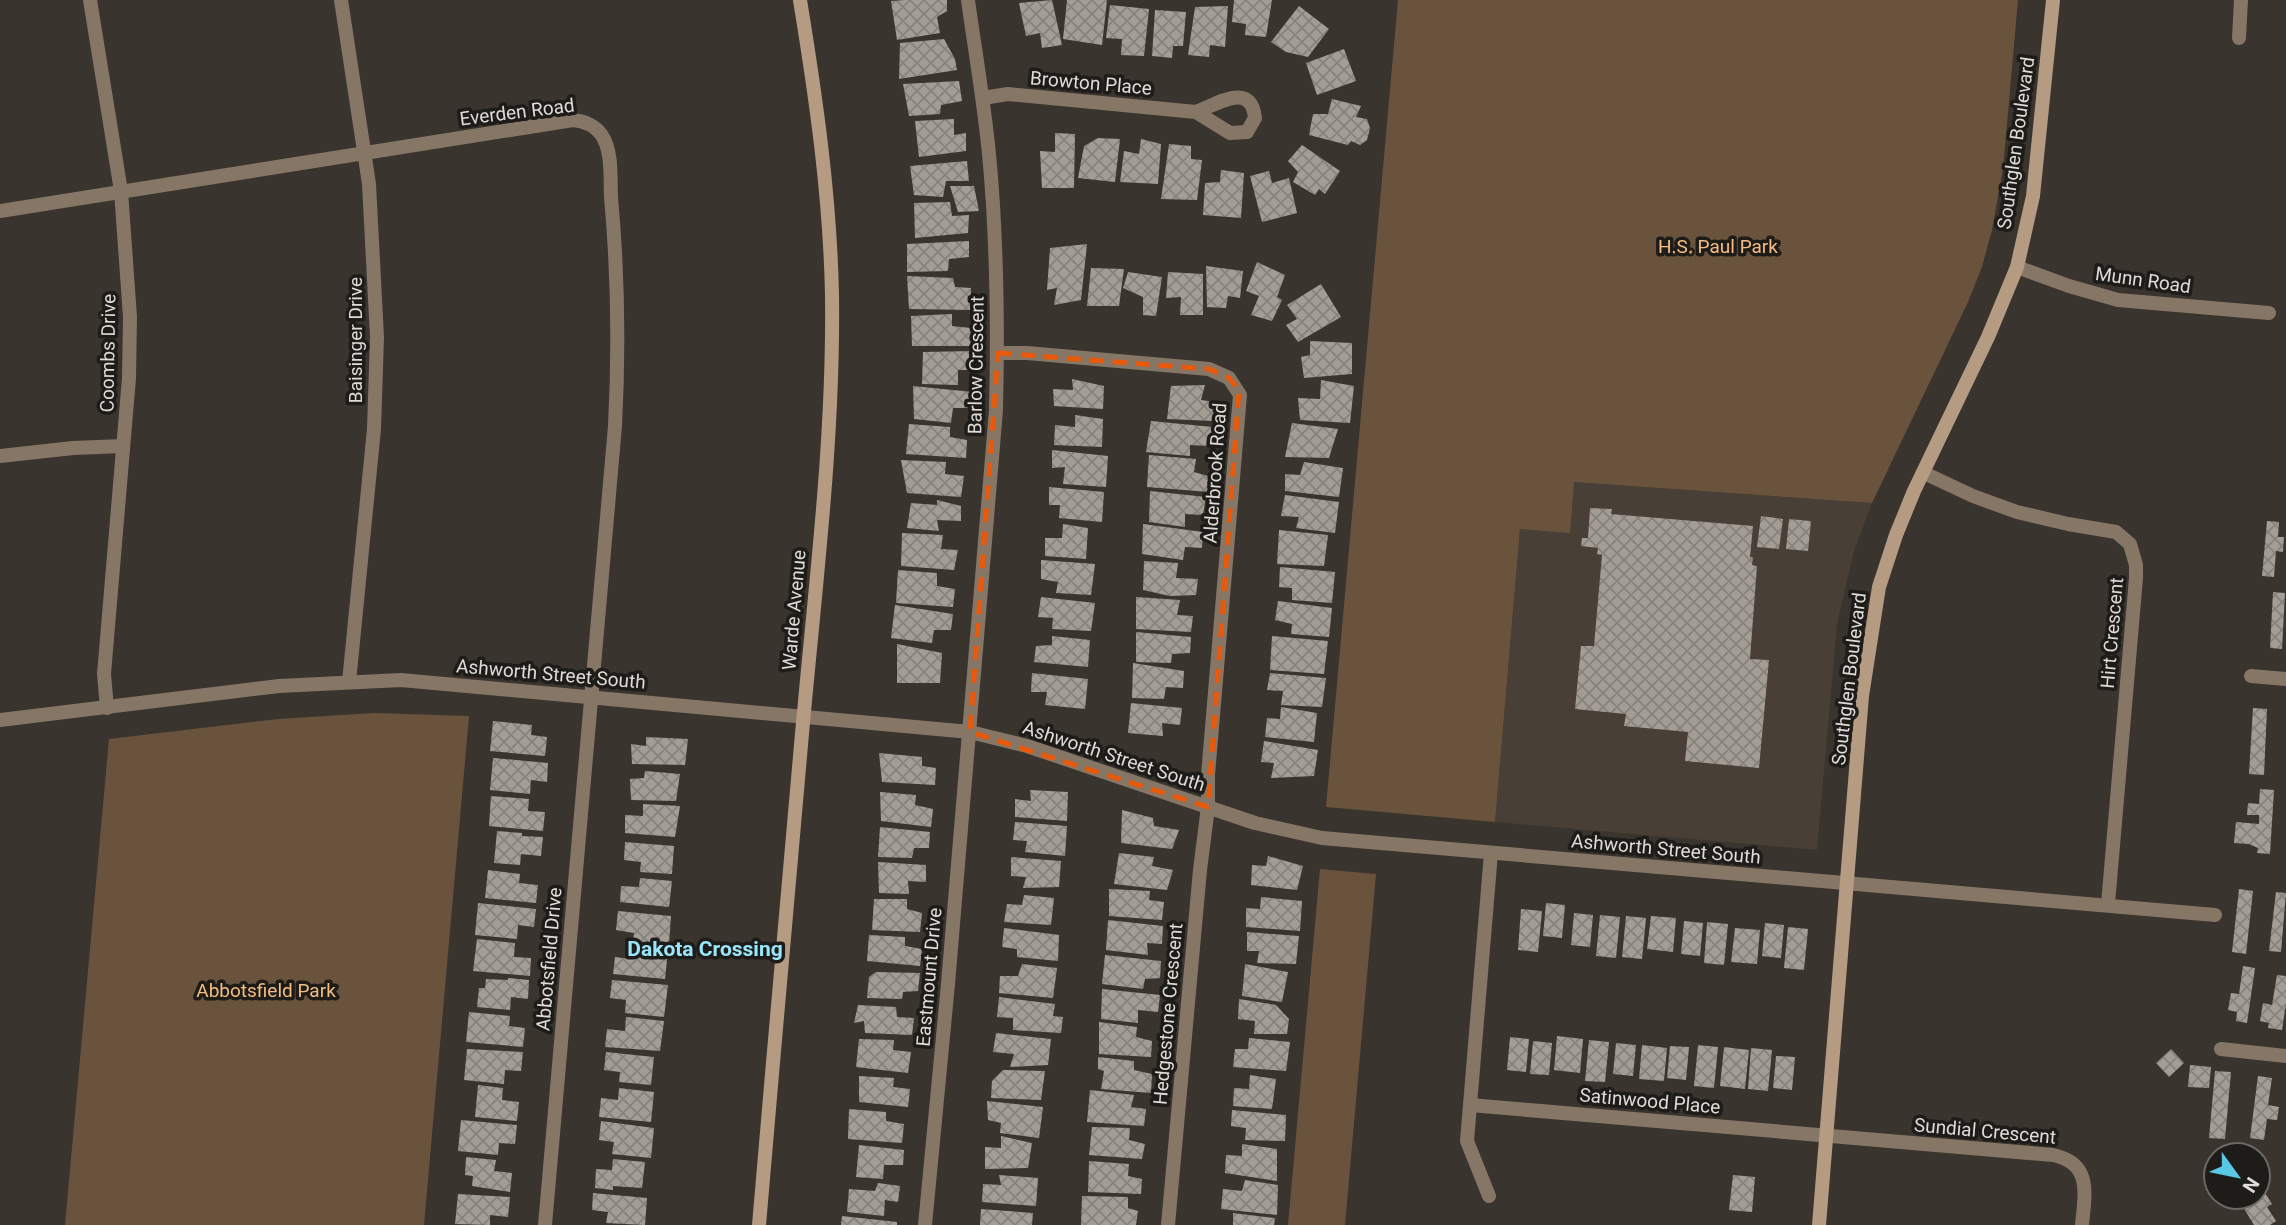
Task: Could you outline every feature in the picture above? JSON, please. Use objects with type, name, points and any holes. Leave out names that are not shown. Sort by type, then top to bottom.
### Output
[{"type":"street","name":"Coombs Drive","points":[[90,0],[121,191],[130,317],[129,378],[104,674],[107,708]]},
{"type":"street","name":"Baisinger Drive","points":[[341,0],[369,184],[377,301],[377,377],[349,682]]},
{"type":"street","name":"Warde Avenue","points":[[758,1225],[830,422],[830,229],[820,124],[800,0]]},
{"type":"street","name":"Barlow Crescent","points":[[968,0],[983,98],[995,239],[998,353],[994,452],[970,732]]},
{"type":"street","name":"Southglen Boulevard","points":[[1819,1225],[1862,696],[1879,587],[1896,535],[1988,337],[2017,267],[2032,196],[2053,0]]},
{"type":"street","points":[[2239,38],[2241,0]]},
{"type":"street","name":"Browton Place","points":[[983,98],[1008,94],[1196,112]]},
{"type":"street","name":"Everden Road","points":[[0,211],[573,120],[587,122],[601,135],[606,146],[615,242],[618,370],[592,696]]},
{"type":"street","name":"Munn Road","points":[[2017,267],[2118,300],[2269,313]]},
{"type":"street","name":"Alderbrook Road","points":[[998,353],[1027,353],[1209,369],[1229,378],[1239,390],[1241,406],[1208,775],[1208,807]]},
{"type":"street","points":[[0,456],[123,446]]},
{"type":"street","name":"Hirt Crescent","points":[[1924,473],[1973,496],[2017,512],[2116,532],[2130,544],[2134,553],[2136,578],[2108,904]]},
{"type":"street","points":[[2251,676],[2286,679]]},
{"type":"street","name":"Ashworth Street South","points":[[0,720],[279,686],[349,682],[401,680],[592,696],[970,732],[1027,746],[1255,823],[1302,835],[2215,915]]},
{"type":"street","name":"Abbotsfield Drive","points":[[545,1225],[592,696]]},
{"type":"street","name":"Eastmount Drive","points":[[925,1225],[970,732]]},
{"type":"street","name":"Hedgestone Crescent","points":[[1168,1225],[1208,807]]},
{"type":"street","points":[[1489,1196],[1466,1141],[1491,853]]},
{"type":"street","points":[[2221,1049],[2286,1056]]},
{"type":"street","name":"Satinwood Place","points":[[1470,1105],[1826,1135]]},
{"type":"street","name":"Sundial Crescent","points":[[1826,1135],[2066,1157],[2075,1164],[2085,1182],[2082,1225]]},
{"type":"highlighted area","points":[[998,353],[1209,369],[1229,378],[1239,390],[1208,807],[970,732]]},
{"type":"shaded area","points":[[1574,482],[1872,503],[1854,551],[1837,624],[1817,850],[1495,822],[1520,529]]},
{"type":"green space","name":"H.S. Paul Park","points":[[1398,0],[2018,0],[2003,169],[1982,267],[1872,503],[1574,482],[1570,533],[1520,529],[1495,822],[1326,807]]},
{"type":"green space","name":"Abbotsfield Park","points":[[374,713],[469,716],[424,1225],[65,1225],[109,739],[278,719]]},
{"type":"green space","points":[[1320,869],[1376,874],[1345,1225],[1288,1225]]},
{"type":"building","points":[[947,0],[947,11],[937,17],[940,33],[897,40],[891,1]]},
{"type":"building","points":[[1052,0],[1062,45],[1042,48],[1040,33],[1026,36],[1019,3]]},
{"type":"building","points":[[1067,0],[1107,0],[1102,45],[1063,39]]},
{"type":"building","points":[[1234,0],[1272,0],[1266,37],[1245,35],[1246,24],[1232,22]]},
{"type":"building","points":[[1110,5],[1149,9],[1144,56],[1121,55],[1122,39],[1106,38]]},
{"type":"building","points":[[1228,6],[1225,47],[1210,45],[1209,57],[1188,55],[1195,7]]},
{"type":"building","points":[[1299,6],[1329,29],[1308,57],[1286,52],[1271,42]]},
{"type":"building","points":[[1155,10],[1186,12],[1183,46],[1173,46],[1172,58],[1152,56]]},
{"type":"building","points":[[944,39],[955,59],[957,70],[899,79],[900,43]]},
{"type":"building","points":[[1344,49],[1356,81],[1317,95],[1306,63]]},
{"type":"building","points":[[959,81],[962,101],[941,105],[940,114],[909,116],[903,84]]},
{"type":"building","points":[[1332,99],[1361,106],[1356,117],[1367,119],[1370,128],[1367,140],[1360,145],[1351,141],[1348,145],[1309,135],[1313,114],[1328,114]]},
{"type":"building","points":[[954,119],[954,135],[966,133],[966,151],[919,157],[915,121]]},
{"type":"building","points":[[1055,133],[1075,134],[1074,188],[1042,188],[1040,151],[1055,152]]},
{"type":"building","points":[[1098,138],[1120,139],[1115,182],[1078,178],[1084,146]]},
{"type":"building","points":[[1141,139],[1161,144],[1158,184],[1120,182],[1124,151],[1139,154]]},
{"type":"building","points":[[1169,144],[1191,146],[1191,159],[1202,160],[1197,200],[1161,199]]},
{"type":"building","points":[[1302,145],[1340,171],[1325,194],[1319,189],[1315,195],[1293,182],[1298,172],[1288,161]]},
{"type":"building","points":[[967,161],[969,181],[946,181],[943,197],[914,195],[910,166]]},
{"type":"building","points":[[1221,170],[1244,173],[1241,218],[1203,215],[1205,183],[1220,182]]},
{"type":"building","points":[[1269,171],[1272,183],[1289,178],[1297,213],[1262,222],[1250,176]]},
{"type":"building","points":[[950,186],[974,186],[979,211],[958,212]]},
{"type":"building","points":[[950,202],[952,216],[969,215],[968,233],[915,238],[914,203]]},
{"type":"building","points":[[969,241],[969,257],[949,259],[948,271],[907,272],[907,244]]},
{"type":"building","points":[[1087,244],[1081,300],[1054,305],[1057,288],[1047,290],[1050,248]]},
{"type":"building","points":[[1257,262],[1285,275],[1277,297],[1282,300],[1272,321],[1251,315],[1259,296],[1246,291]]},
{"type":"building","points":[[1206,266],[1243,271],[1240,298],[1228,296],[1226,308],[1207,307]]},
{"type":"building","points":[[1091,268],[1124,269],[1119,306],[1087,306]]},
{"type":"building","points":[[1128,272],[1162,277],[1156,316],[1143,315],[1143,297],[1123,288]]},
{"type":"building","points":[[1168,272],[1203,274],[1203,315],[1180,315],[1181,297],[1166,298]]},
{"type":"building","points":[[907,276],[953,278],[955,287],[971,288],[970,310],[909,309]]},
{"type":"building","points":[[1321,284],[1341,317],[1298,342],[1286,325],[1297,319],[1287,305]]},
{"type":"building","points":[[952,314],[952,326],[971,328],[971,346],[912,346],[911,316]]},
{"type":"building","points":[[1310,341],[1352,343],[1352,374],[1304,378],[1301,357],[1310,355]]},
{"type":"building","points":[[973,351],[973,370],[958,370],[958,385],[922,384],[923,352]]},
{"type":"building","points":[[1072,379],[1104,386],[1103,409],[1054,406],[1053,389],[1073,390]]},
{"type":"building","points":[[1321,380],[1354,386],[1350,423],[1300,420],[1298,398],[1320,399]]},
{"type":"building","points":[[1205,385],[1201,400],[1215,402],[1213,421],[1167,419],[1171,386]]},
{"type":"building","points":[[913,386],[973,392],[973,408],[953,408],[951,423],[914,419]]},
{"type":"building","points":[[1075,415],[1103,419],[1102,447],[1054,445],[1055,425],[1075,427]]},
{"type":"building","points":[[1151,421],[1213,427],[1210,446],[1190,445],[1190,456],[1146,452]]},
{"type":"building","points":[[1292,423],[1338,429],[1329,458],[1285,457]]},
{"type":"building","points":[[909,424],[950,427],[950,437],[967,440],[966,458],[906,454]]},
{"type":"building","points":[[1052,450],[1108,456],[1106,487],[1063,484],[1065,467],[1052,468]]},
{"type":"building","points":[[1149,455],[1196,459],[1194,472],[1208,476],[1209,492],[1147,487]]},
{"type":"building","points":[[901,460],[946,462],[945,474],[964,476],[961,497],[907,493]]},
{"type":"building","points":[[1304,462],[1343,468],[1339,497],[1285,491],[1285,474],[1300,475]]},
{"type":"building","points":[[1049,487],[1104,492],[1102,522],[1059,518],[1060,505],[1049,505]]},
{"type":"building","points":[[1150,491],[1206,497],[1203,515],[1185,514],[1185,527],[1149,522]]},
{"type":"building","points":[[1285,495],[1339,502],[1335,533],[1296,528],[1299,517],[1281,516]]},
{"type":"building","points":[[937,500],[961,506],[961,521],[937,520],[939,531],[907,528],[911,503],[937,505]]},
{"type":"building","points":[[1590,508],[1612,509],[1611,514],[1753,526],[1750,557],[1753,557],[1752,565],[1757,566],[1750,659],[1769,660],[1759,768],[1685,761],[1688,732],[1624,726],[1626,714],[1575,709],[1581,646],[1594,646],[1602,555],[1597,554],[1598,548],[1581,546],[1582,538],[1588,538]]},
{"type":"building","points":[[1761,516],[1783,519],[1779,549],[1757,547]]},
{"type":"building","points":[[1789,519],[1811,521],[1808,551],[1786,549]]},
{"type":"building","points":[[2267,521],[2279,522],[2278,537],[2284,537],[2283,552],[2276,551],[2274,577],[2262,576]]},
{"type":"building","points":[[1063,524],[1088,528],[1086,559],[1045,556],[1045,538],[1062,538]]},
{"type":"building","points":[[1143,524],[1203,532],[1202,548],[1185,547],[1183,560],[1142,554]]},
{"type":"building","points":[[1279,530],[1328,535],[1324,566],[1277,564]]},
{"type":"building","points":[[902,533],[943,535],[941,549],[958,550],[954,570],[901,566]]},
{"type":"building","points":[[1041,560],[1095,564],[1091,595],[1056,593],[1058,582],[1041,579]]},
{"type":"building","points":[[1144,561],[1178,563],[1176,578],[1198,579],[1196,595],[1170,596],[1143,590]]},
{"type":"building","points":[[1280,567],[1335,572],[1332,603],[1292,600],[1292,588],[1279,587]]},
{"type":"building","points":[[898,570],[937,573],[937,586],[955,589],[953,607],[896,603]]},
{"type":"building","points":[[2273,592],[2285,593],[2282,649],[2270,648]]},
{"type":"building","points":[[1041,597],[1095,603],[1091,631],[1052,629],[1053,618],[1038,617]]},
{"type":"building","points":[[1136,597],[1180,600],[1177,615],[1193,616],[1191,632],[1136,629]]},
{"type":"building","points":[[1278,601],[1332,608],[1329,637],[1291,634],[1292,624],[1275,620]]},
{"type":"building","points":[[895,605],[953,614],[951,630],[934,630],[932,643],[891,638]]},
{"type":"building","points":[[1136,632],[1191,637],[1190,653],[1172,654],[1171,663],[1136,662]]},
{"type":"building","points":[[1052,636],[1090,640],[1088,667],[1034,662],[1036,646],[1052,645]]},
{"type":"building","points":[[1272,636],[1328,641],[1324,674],[1270,670]]},
{"type":"building","points":[[897,644],[942,653],[940,683],[897,683]]},
{"type":"building","points":[[1133,663],[1184,671],[1183,688],[1166,687],[1164,699],[1132,698]]},
{"type":"building","points":[[1032,673],[1088,679],[1085,709],[1045,705],[1047,692],[1031,692]]},
{"type":"building","points":[[1270,673],[1326,678],[1322,707],[1281,705],[1283,691],[1267,690]]},
{"type":"building","points":[[1131,703],[1182,708],[1180,725],[1162,723],[1163,736],[1128,733]]},
{"type":"building","points":[[1281,707],[1317,713],[1314,742],[1265,737],[1267,718],[1280,719]]},
{"type":"building","points":[[2253,708],[2267,709],[2264,775],[2249,774]]},
{"type":"building","points":[[493,721],[532,725],[531,735],[547,737],[545,756],[490,751]]},
{"type":"building","points":[[646,737],[688,739],[685,765],[632,764],[631,744],[646,746]]},
{"type":"building","points":[[1264,741],[1318,750],[1314,776],[1271,778],[1274,763],[1261,762]]},
{"type":"building","points":[[879,753],[922,757],[922,766],[936,768],[935,785],[882,782]]},
{"type":"building","points":[[493,758],[548,763],[547,782],[531,780],[530,794],[490,790]]},
{"type":"building","points":[[645,771],[680,774],[676,801],[631,800],[630,779],[644,778]]},
{"type":"building","points":[[2260,789],[2274,790],[2270,854],[2257,853],[2258,848],[2249,844],[2234,843],[2236,822],[2259,824],[2259,815],[2247,815],[2248,803],[2259,804]]},
{"type":"building","points":[[1030,790],[1068,792],[1067,821],[1015,817],[1015,799],[1031,801]]},
{"type":"building","points":[[880,792],[916,795],[915,805],[933,809],[931,827],[881,821]]},
{"type":"building","points":[[491,796],[529,799],[528,811],[545,812],[543,831],[489,826]]},
{"type":"building","points":[[643,804],[680,806],[675,837],[625,833],[625,815],[643,816]]},
{"type":"building","points":[[1122,810],[1153,818],[1154,826],[1179,830],[1172,849],[1121,843]]},
{"type":"building","points":[[1015,822],[1067,826],[1065,856],[1025,852],[1027,841],[1013,840]]},
{"type":"building","points":[[880,827],[930,832],[929,848],[914,848],[912,858],[878,857]]},
{"type":"building","points":[[497,831],[543,837],[541,856],[521,854],[520,865],[494,863]]},
{"type":"building","points":[[625,842],[674,846],[672,874],[640,872],[641,862],[624,860]]},
{"type":"building","points":[[1119,853],[1154,857],[1152,866],[1173,870],[1167,890],[1114,884]]},
{"type":"building","points":[[1268,856],[1303,866],[1297,890],[1251,885],[1252,865],[1266,866]]},
{"type":"building","points":[[1011,857],[1061,861],[1059,887],[1023,888],[1026,877],[1011,876]]},
{"type":"building","points":[[878,862],[926,865],[926,882],[908,881],[909,894],[879,893]]},
{"type":"building","points":[[488,870],[520,874],[519,883],[538,885],[536,903],[485,898]]},
{"type":"building","points":[[640,878],[672,881],[669,907],[620,902],[621,886],[639,887]]},
{"type":"building","points":[[1109,889],[1150,891],[1149,900],[1164,902],[1162,920],[1109,916]]},
{"type":"building","points":[[2239,889],[2253,891],[2246,954],[2232,952]]},
{"type":"building","points":[[2276,892],[2286,893],[2281,952],[2269,951]]},
{"type":"building","points":[[1024,895],[1054,898],[1051,925],[1004,922],[1007,904],[1022,905]]},
{"type":"building","points":[[1261,897],[1302,901],[1300,931],[1246,927],[1246,908],[1260,909]]},
{"type":"building","points":[[874,899],[907,899],[907,909],[922,913],[920,932],[872,930]]},
{"type":"building","points":[[478,903],[536,909],[534,927],[518,925],[517,939],[475,935]]},
{"type":"building","points":[[1546,903],[1565,905],[1562,938],[1543,936]]},
{"type":"building","points":[[1521,909],[1542,911],[1538,952],[1518,950]]},
{"type":"building","points":[[618,911],[671,916],[669,944],[633,941],[634,933],[616,930]]},
{"type":"building","points":[[1574,913],[1593,915],[1590,947],[1571,945]]},
{"type":"building","points":[[1600,915],[1620,917],[1616,958],[1596,956]]},
{"type":"building","points":[[1626,916],[1646,918],[1642,959],[1622,957]]},
{"type":"building","points":[[1651,916],[1676,918],[1673,952],[1647,949]]},
{"type":"building","points":[[1108,920],[1163,926],[1162,944],[1147,943],[1148,955],[1106,950]]},
{"type":"building","points":[[1684,921],[1703,923],[1700,956],[1681,954]]},
{"type":"building","points":[[1707,922],[1728,924],[1724,965],[1704,963]]},
{"type":"building","points":[[1765,923],[1784,925],[1781,958],[1762,956]]},
{"type":"building","points":[[1788,927],[1808,929],[1804,970],[1784,968]]},
{"type":"building","points":[[1004,928],[1059,935],[1058,961],[1017,957],[1017,949],[1002,947]]},
{"type":"building","points":[[1735,928],[1760,930],[1757,964],[1731,962]]},
{"type":"building","points":[[1247,932],[1299,936],[1296,964],[1257,963],[1259,951],[1247,951]]},
{"type":"building","points":[[869,935],[905,937],[905,946],[922,949],[920,966],[867,961]]},
{"type":"building","points":[[477,939],[515,943],[514,957],[531,958],[530,976],[473,971]]},
{"type":"building","points":[[633,947],[668,951],[665,979],[613,974],[615,957],[631,959]]},
{"type":"building","points":[[1105,955],[1161,961],[1160,978],[1145,979],[1143,989],[1102,984]]},
{"type":"building","points":[[1022,964],[1057,968],[1053,998],[999,993],[1000,976],[1018,976]]},
{"type":"building","points":[[1245,964],[1288,972],[1282,1002],[1242,996]]},
{"type":"building","points":[[2243,966],[2255,968],[2247,1023],[2236,1021],[2237,1012],[2228,1010],[2231,993],[2239,994]]},
{"type":"building","points":[[876,972],[920,973],[918,991],[903,992],[902,999],[867,998],[869,977]]},
{"type":"building","points":[[2277,975],[2286,976],[2282,1030],[2268,1028],[2269,1023],[2260,1021],[2263,1003],[2272,1005]]},
{"type":"building","points":[[486,979],[529,980],[528,999],[511,997],[510,1010],[477,1007],[479,988],[485,988]]},
{"type":"building","points":[[612,980],[668,985],[664,1017],[625,1013],[626,1000],[610,998]]},
{"type":"building","points":[[1102,989],[1160,995],[1158,1012],[1138,1010],[1138,1023],[1101,1019]]},
{"type":"building","points":[[999,997],[1055,1004],[1053,1016],[1063,1017],[1061,1033],[1013,1030],[1013,1018],[997,1017]]},
{"type":"building","points":[[1239,999],[1276,1005],[1289,1019],[1287,1034],[1254,1034],[1255,1021],[1238,1019]]},
{"type":"building","points":[[858,1005],[896,1007],[897,1017],[914,1018],[912,1035],[865,1033],[864,1021],[854,1023]]},
{"type":"building","points":[[469,1012],[510,1016],[509,1026],[525,1028],[523,1047],[466,1042]]},
{"type":"building","points":[[626,1017],[664,1021],[660,1051],[605,1047],[607,1029],[625,1031]]},
{"type":"building","points":[[1099,1022],[1137,1027],[1136,1037],[1152,1041],[1151,1057],[1099,1054]]},
{"type":"building","points":[[996,1033],[1051,1039],[1048,1065],[1010,1067],[1014,1054],[993,1052]]},
{"type":"building","points":[[1557,1036],[1583,1039],[1580,1073],[1554,1070]]},
{"type":"building","points":[[1510,1037],[1529,1039],[1526,1072],[1507,1070]]},
{"type":"building","points":[[1249,1038],[1290,1042],[1286,1071],[1233,1067],[1235,1049],[1248,1049]]},
{"type":"building","points":[[859,1039],[894,1040],[893,1050],[911,1052],[908,1073],[856,1067]]},
{"type":"building","points":[[1589,1040],[1609,1042],[1605,1082],[1585,1081]]},
{"type":"building","points":[[1533,1041],[1552,1043],[1549,1075],[1530,1074]]},
{"type":"building","points":[[1616,1043],[1636,1045],[1633,1076],[1613,1074]]},
{"type":"building","points":[[1642,1045],[1667,1048],[1664,1081],[1639,1079]]},
{"type":"building","points":[[1698,1045],[1718,1047],[1714,1088],[1694,1086]]},
{"type":"building","points":[[1670,1046],[1689,1047],[1686,1080],[1667,1078]]},
{"type":"building","points":[[1724,1047],[1749,1050],[1745,1089],[1720,1086]]},
{"type":"building","points":[[1751,1048],[1772,1050],[1768,1091],[1748,1089]]},
{"type":"building","points":[[467,1049],[523,1052],[521,1071],[505,1070],[504,1084],[464,1080]]},
{"type":"building","points":[[2171,1049],[2184,1063],[2169,1077],[2156,1063]]},
{"type":"building","points":[[606,1052],[654,1057],[651,1085],[619,1082],[620,1072],[604,1070]]},
{"type":"building","points":[[1776,1056],[1795,1057],[1792,1090],[1773,1088]]},
{"type":"building","points":[[1098,1057],[1134,1061],[1134,1070],[1152,1074],[1151,1093],[1101,1089],[1104,1071],[1098,1069]]},
{"type":"building","points":[[2190,1065],[2211,1067],[2209,1088],[2188,1087]]},
{"type":"building","points":[[1003,1070],[1045,1071],[1041,1100],[991,1098],[992,1081]]},
{"type":"building","points":[[2215,1071],[2231,1072],[2225,1139],[2209,1138]]},
{"type":"building","points":[[1250,1075],[1276,1079],[1272,1109],[1233,1106],[1234,1088],[1249,1089]]},
{"type":"building","points":[[859,1076],[894,1078],[893,1087],[910,1089],[908,1107],[859,1102]]},
{"type":"building","points":[[2258,1076],[2272,1078],[2268,1105],[2279,1107],[2277,1120],[2267,1119],[2264,1140],[2250,1138]]},
{"type":"building","points":[[478,1085],[503,1088],[502,1100],[519,1102],[517,1121],[475,1117]]},
{"type":"building","points":[[619,1088],[654,1092],[651,1122],[599,1117],[601,1098],[618,1100]]},
{"type":"building","points":[[1090,1090],[1134,1095],[1131,1107],[1146,1109],[1144,1126],[1087,1122]]},
{"type":"building","points":[[987,1101],[1043,1107],[1039,1138],[1000,1133],[1001,1123],[988,1120]]},
{"type":"building","points":[[849,1109],[886,1112],[886,1121],[904,1124],[902,1143],[848,1139]]},
{"type":"building","points":[[1232,1110],[1286,1115],[1285,1141],[1245,1140],[1246,1128],[1231,1126]]},
{"type":"building","points":[[461,1120],[517,1125],[515,1144],[499,1143],[498,1155],[458,1151]]},
{"type":"building","points":[[601,1121],[654,1128],[651,1158],[612,1154],[614,1142],[599,1140]]},
{"type":"building","points":[[1092,1127],[1130,1128],[1129,1140],[1145,1144],[1142,1159],[1089,1155]]},
{"type":"building","points":[[1001,1136],[1032,1143],[1028,1168],[985,1169],[985,1147],[1001,1148]]},
{"type":"building","points":[[1242,1144],[1277,1149],[1277,1181],[1225,1173],[1226,1155],[1242,1156]]},
{"type":"building","points":[[859,1145],[904,1150],[903,1165],[884,1165],[883,1179],[856,1177]]},
{"type":"building","points":[[466,1157],[496,1160],[494,1171],[512,1173],[510,1192],[472,1186],[473,1176],[465,1175]]},
{"type":"building","points":[[613,1159],[645,1162],[642,1188],[595,1188],[596,1169],[612,1170]]},
{"type":"building","points":[[1089,1161],[1129,1164],[1128,1176],[1142,1179],[1141,1194],[1088,1192]]},
{"type":"building","points":[[999,1175],[1038,1178],[1036,1206],[982,1202],[983,1184],[1001,1185]]},
{"type":"building","points":[[1733,1175],[1755,1177],[1752,1212],[1729,1210]]},
{"type":"building","points":[[1245,1180],[1278,1185],[1277,1215],[1221,1209],[1223,1189],[1242,1191]]},
{"type":"building","points":[[878,1183],[900,1186],[898,1202],[885,1200],[884,1216],[847,1212],[849,1189],[875,1191]]},
{"type":"building","points":[[593,1193],[647,1198],[645,1225],[606,1223],[608,1212],[592,1210]]},
{"type":"building","points":[[458,1194],[510,1197],[508,1217],[490,1215],[490,1225],[455,1224]]},
{"type":"building","points":[[1082,1196],[1128,1197],[1128,1208],[1138,1211],[1136,1225],[1081,1225]]},
{"type":"building","points":[[981,1209],[1033,1213],[1032,1225],[980,1225]]},
{"type":"building","points":[[2246,1211],[2270,1211],[2276,1221],[2270,1225],[2254,1225]]},
{"type":"building","points":[[1233,1213],[1275,1218],[1274,1225],[1233,1225]]},
{"type":"building","points":[[842,1216],[897,1222],[897,1225],[841,1225]]},
{"type":"district","name":"Dakota Crossing","points":[[705,949]]}]
